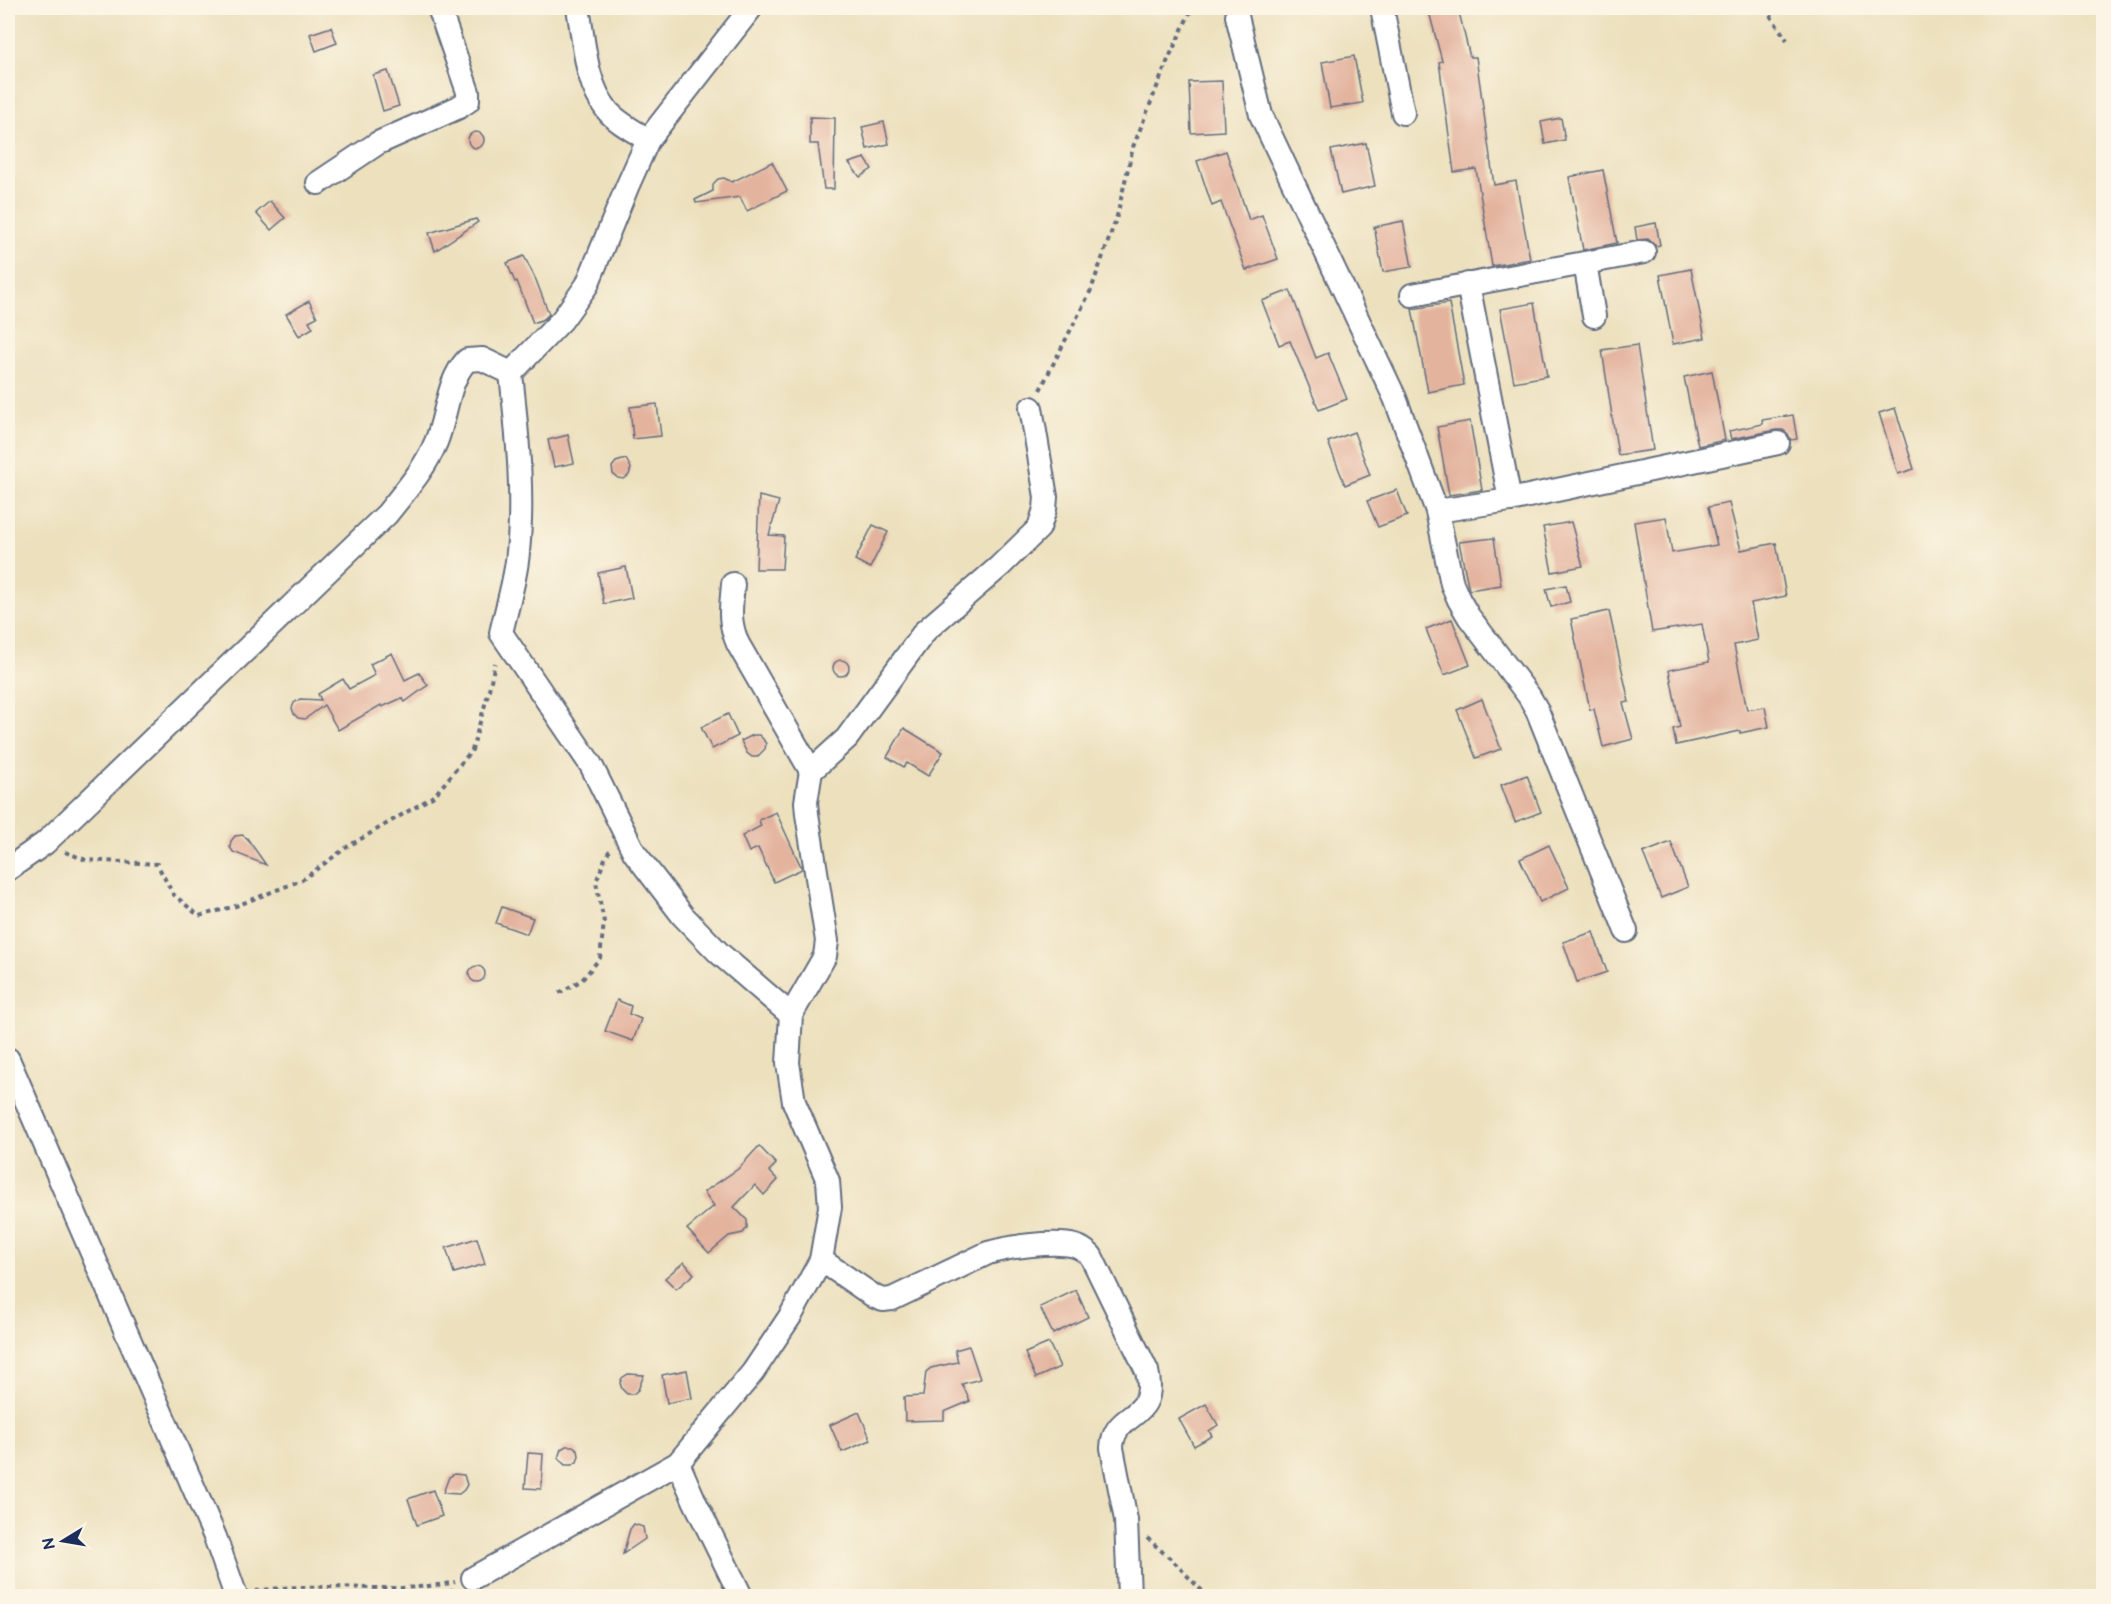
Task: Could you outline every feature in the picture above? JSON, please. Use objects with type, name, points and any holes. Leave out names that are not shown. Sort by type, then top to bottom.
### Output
[{"type":"street","points":[[318,183],[378,143],[468,101],[468,92],[439,8]]},
{"type":"street","points":[[578,8],[589,67],[597,94],[608,112],[648,140]]},
{"type":"street","points":[[751,8],[648,140],[587,285],[562,320],[511,373],[521,509],[518,554],[501,633],[591,765],[634,852],[683,916],[719,952],[791,1016]]},
{"type":"street","points":[[1238,8],[1237,16],[1261,115],[1395,398],[1437,511],[1452,584],[1468,617],[1529,696],[1537,710],[1626,931]]},
{"type":"street","points":[[1382,8],[1403,113]]},
{"type":"street","points":[[1412,295],[1644,252]]},
{"type":"street","points":[[1585,263],[1594,316]]},
{"type":"street","points":[[1468,284],[1510,500]]},
{"type":"street","points":[[8,869],[45,843],[387,514],[423,469],[437,441],[457,370],[466,360],[482,359],[511,373]]},
{"type":"street","points":[[473,1578],[678,1463],[753,1372],[791,1315],[821,1260],[830,1207],[828,1181],[795,1102],[788,1063],[791,1016],[825,956],[827,941],[807,814],[806,801],[812,771],[847,738],[925,631],[1000,566],[1039,528],[1046,497],[1031,408]]},
{"type":"street","points":[[1437,511],[1510,500],[1778,443]]},
{"type":"street","points":[[733,584],[731,628],[812,771]]},
{"type":"street","points":[[8,1059],[215,1537],[236,1595]]},
{"type":"street","points":[[821,1260],[875,1297],[883,1300],[892,1299],[1001,1249],[1062,1244],[1083,1249],[1091,1256],[1149,1379],[1150,1389],[1146,1404],[1116,1431],[1112,1448],[1126,1520],[1129,1596]]},
{"type":"street","points":[[678,1463],[741,1596]]},
{"type":"path","points":[[1031,408],[1091,290],[1117,216],[1133,147],[1167,62],[1192,8]]},
{"type":"path","points":[[1765,8],[1787,40]]},
{"type":"path","points":[[45,843],[86,860],[157,864],[174,894],[199,915],[236,906],[302,879],[347,846],[434,796],[472,750],[489,694],[501,633]]},
{"type":"path","points":[[559,993],[582,980],[600,958],[604,922],[596,882],[606,856],[623,831]]},
{"type":"path","points":[[1126,1520],[1173,1561],[1208,1596]]},
{"type":"path","points":[[236,1595],[284,1586],[387,1589],[431,1587],[473,1578]]},
{"type":"path","points":[[58,1596],[157,1596]]},
{"type":"building","points":[[1428,8],[1458,8],[1470,57],[1476,57],[1494,185],[1516,181],[1530,259],[1492,266],[1476,169],[1454,172],[1439,62],[1442,61]]},
{"type":"building","points":[[331,27],[337,43],[316,51],[310,34]]},
{"type":"building","points":[[1354,56],[1363,103],[1330,108],[1322,62]]},
{"type":"building","points":[[388,71],[399,106],[383,111],[373,75]]},
{"type":"building","points":[[1222,81],[1224,131],[1191,133],[1189,82]]},
{"type":"building","points":[[810,117],[835,118],[834,189],[824,189],[818,144],[810,144]]},
{"type":"building","points":[[1561,118],[1565,140],[1545,144],[1541,122]]},
{"type":"building","points":[[884,122],[889,144],[867,149],[862,127]]},
{"type":"building","points":[[473,132],[479,132],[484,140],[482,146],[473,148],[468,143],[468,137]]},
{"type":"building","points":[[1366,143],[1375,186],[1341,194],[1331,150]]},
{"type":"building","points":[[1226,151],[1249,220],[1262,215],[1278,259],[1246,270],[1221,202],[1212,206],[1197,161]]},
{"type":"building","points":[[865,158],[872,169],[860,177],[849,163]]},
{"type":"building","points":[[772,162],[787,191],[747,211],[740,197],[696,203],[695,200],[713,191],[713,184],[718,179],[724,178],[732,182]]},
{"type":"building","points":[[1603,170],[1617,243],[1583,250],[1569,177]]},
{"type":"building","points":[[270,201],[285,218],[271,230],[256,213]]},
{"type":"building","points":[[476,219],[478,222],[435,251],[429,233]]},
{"type":"building","points":[[1403,221],[1412,267],[1383,272],[1374,227]]},
{"type":"building","points":[[1656,223],[1660,245],[1656,246],[1648,239],[1637,240],[1635,227]]},
{"type":"building","points":[[524,256],[549,314],[544,319],[533,323],[517,281],[515,282],[507,263]]},
{"type":"building","points":[[1691,269],[1705,338],[1673,344],[1660,275]]},
{"type":"building","points":[[1290,290],[1316,358],[1328,353],[1347,399],[1319,410],[1290,341],[1279,345],[1262,301]]},
{"type":"building","points":[[309,301],[317,317],[309,321],[313,328],[299,336],[286,314]]},
{"type":"building","points":[[1449,303],[1464,385],[1428,392],[1412,309]]},
{"type":"building","points":[[1534,303],[1547,376],[1514,382],[1500,309]]},
{"type":"building","points":[[1637,345],[1653,450],[1618,455],[1602,350]]},
{"type":"building","points":[[1712,371],[1725,440],[1698,446],[1684,377]]},
{"type":"building","points":[[657,404],[661,436],[633,439],[630,407]]},
{"type":"building","points":[[1895,408],[1914,469],[1898,474],[1879,413]]},
{"type":"building","points":[[1793,415],[1797,439],[1791,440],[1783,430],[1776,430],[1731,439],[1729,431],[1763,424],[1762,420]]},
{"type":"building","points":[[1470,421],[1482,490],[1449,495],[1437,427]]},
{"type":"building","points":[[1354,432],[1370,475],[1345,485],[1328,442]]},
{"type":"building","points":[[568,435],[574,463],[554,467],[548,440]]},
{"type":"building","points":[[626,459],[631,468],[629,475],[624,479],[618,478],[613,474],[612,467],[616,462]]},
{"type":"building","points":[[1397,490],[1407,516],[1378,527],[1367,501]]},
{"type":"building","points":[[759,496],[779,501],[769,535],[784,536],[782,569],[756,569]]},
{"type":"building","points":[[1729,503],[1741,550],[1776,543],[1786,596],[1751,603],[1758,640],[1734,645],[1747,710],[1765,707],[1769,727],[1676,745],[1673,729],[1680,727],[1669,670],[1709,662],[1702,624],[1652,632],[1634,522],[1666,517],[1672,553],[1717,545],[1708,507]]},
{"type":"building","points":[[1571,522],[1583,566],[1552,572],[1543,527]]},
{"type":"building","points":[[873,525],[888,532],[870,568],[855,560]]},
{"type":"building","points":[[1494,538],[1501,585],[1469,590],[1459,542]]},
{"type":"building","points":[[626,567],[632,598],[604,604],[598,573]]},
{"type":"building","points":[[1566,585],[1570,602],[1551,607],[1546,589]]},
{"type":"building","points":[[1609,611],[1629,702],[1623,703],[1633,739],[1603,747],[1594,709],[1590,710],[1571,619]]},
{"type":"building","points":[[1452,619],[1470,665],[1444,675],[1426,629]]},
{"type":"building","points":[[392,653],[405,680],[419,673],[428,685],[405,702],[402,698],[382,707],[381,705],[338,730],[324,705],[305,719],[298,718],[294,714],[292,708],[294,703],[300,699],[321,700],[318,694],[343,679],[349,689],[375,675],[370,664]]},
{"type":"building","points":[[838,660],[844,660],[849,668],[847,674],[838,676],[833,671],[833,665]]},
{"type":"building","points":[[1482,699],[1501,749],[1476,758],[1457,710]]},
{"type":"building","points":[[728,714],[738,736],[712,749],[701,727]]},
{"type":"building","points":[[904,728],[943,752],[928,776],[907,763],[904,767],[887,757]]},
{"type":"building","points":[[753,735],[759,735],[766,744],[765,749],[757,757],[752,757],[747,753],[741,741]]},
{"type":"building","points":[[1527,775],[1541,812],[1515,822],[1501,785]]},
{"type":"building","points":[[776,812],[802,869],[774,882],[758,848],[749,852],[742,836],[761,826],[759,820]]},
{"type":"building","points":[[242,835],[247,838],[266,865],[233,852],[230,847],[231,841],[235,836]]},
{"type":"building","points":[[1671,842],[1688,887],[1661,898],[1643,853]]},
{"type":"building","points":[[1549,845],[1569,888],[1540,902],[1520,859]]},
{"type":"building","points":[[502,907],[533,918],[527,934],[496,923]]},
{"type":"building","points":[[1593,932],[1607,972],[1577,982],[1563,942]]},
{"type":"building","points":[[477,966],[483,968],[485,974],[483,980],[477,982],[471,980],[469,974],[471,968]]},
{"type":"building","points":[[617,1000],[631,1006],[629,1014],[641,1019],[633,1041],[605,1031]]},
{"type":"building","points":[[759,1146],[776,1164],[769,1171],[778,1180],[764,1195],[755,1185],[734,1207],[747,1220],[747,1228],[743,1233],[729,1236],[709,1253],[687,1229],[714,1206],[704,1192],[738,1169]]},
{"type":"building","points":[[477,1238],[485,1264],[454,1273],[446,1248]]},
{"type":"building","points":[[684,1262],[694,1274],[676,1289],[665,1278]]},
{"type":"building","points":[[1076,1290],[1088,1317],[1053,1334],[1040,1307]]},
{"type":"building","points":[[1049,1343],[1060,1367],[1036,1378],[1025,1353]]},
{"type":"building","points":[[969,1346],[980,1379],[962,1384],[970,1401],[944,1412],[944,1420],[905,1421],[904,1397],[923,1396],[926,1372],[931,1368],[958,1362],[955,1350]]},
{"type":"building","points":[[687,1370],[692,1398],[667,1403],[662,1375]]},
{"type":"building","points":[[628,1374],[644,1375],[638,1390],[633,1394],[627,1394],[620,1383],[622,1378]]},
{"type":"building","points":[[1206,1404],[1218,1425],[1209,1431],[1212,1436],[1194,1446],[1179,1419]]},
{"type":"building","points":[[859,1412],[871,1440],[842,1452],[830,1425]]},
{"type":"building","points":[[573,1446],[578,1450],[577,1462],[572,1465],[565,1465],[558,1458],[561,1449]]},
{"type":"building","points":[[528,1453],[543,1454],[541,1489],[525,1488]]},
{"type":"building","points":[[454,1474],[464,1475],[467,1485],[459,1494],[443,1493],[449,1477]]},
{"type":"building","points":[[433,1490],[442,1516],[417,1525],[408,1499]]},
{"type":"building","points":[[634,1524],[643,1527],[645,1539],[623,1554],[630,1529]]}]
